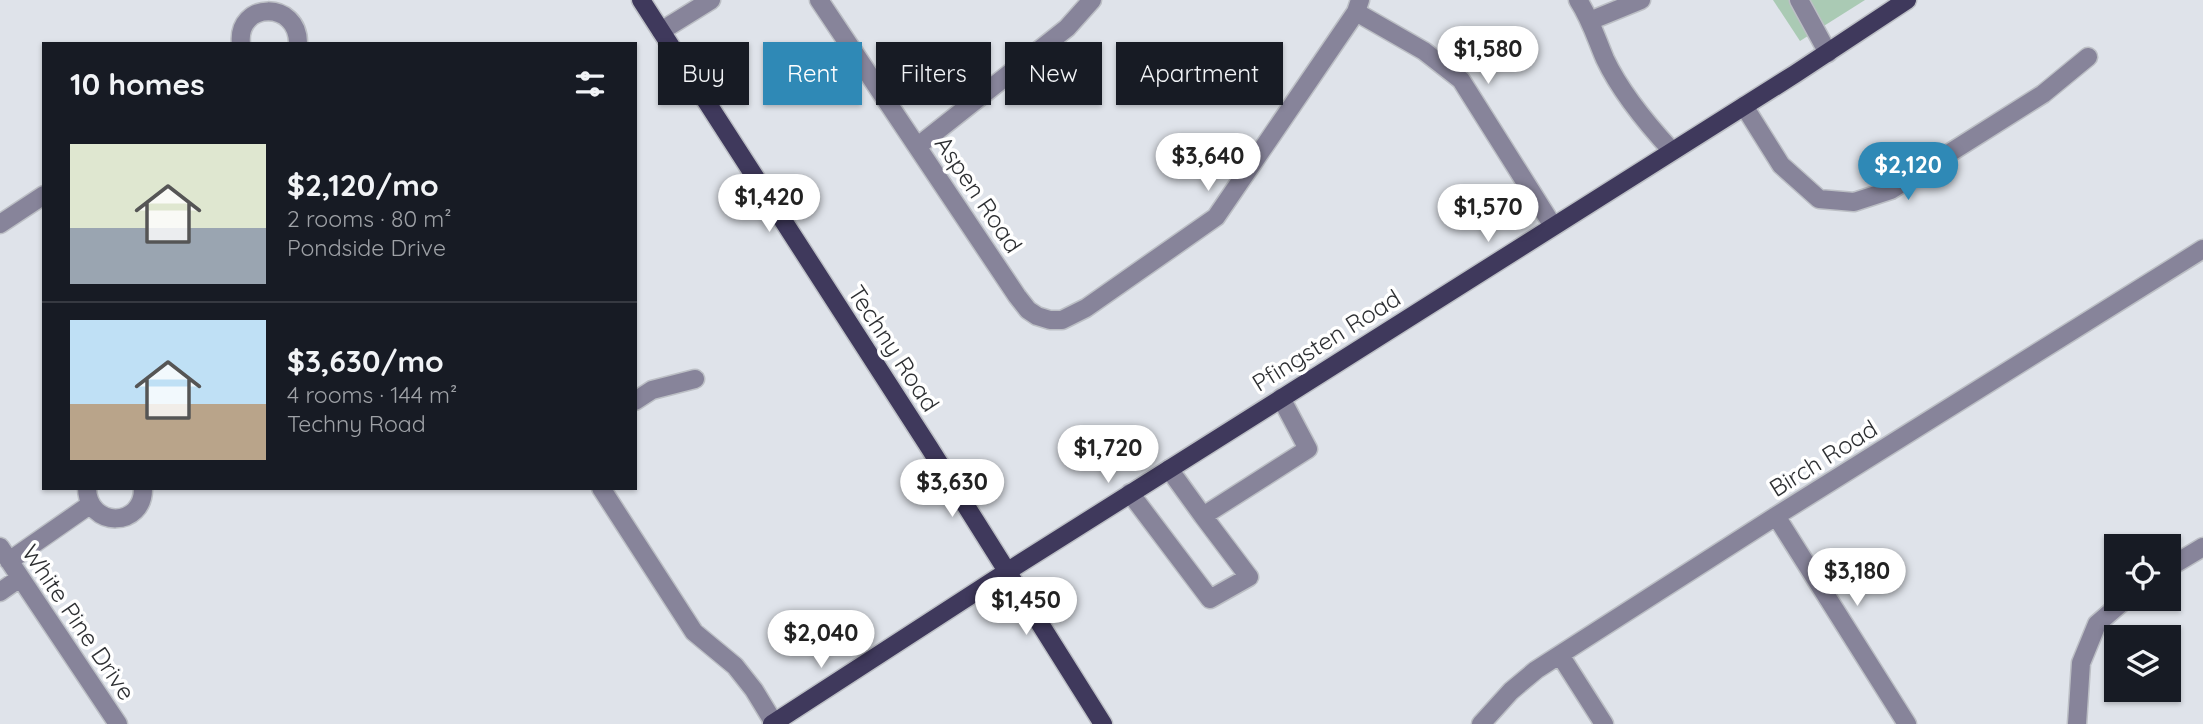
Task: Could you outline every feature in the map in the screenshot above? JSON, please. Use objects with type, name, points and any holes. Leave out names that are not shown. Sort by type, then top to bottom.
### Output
[{"type":"main road","name":"Techny Road","points":[[641,0],[1103,724]]},
{"type":"main road","name":"Pfingsten Road","points":[[773,723],[1007,571],[1908,0]]},
{"type":"street","points":[[661,31],[711,0]]},
{"type":"street","name":"Aspen Road","points":[[820,0],[1027,310],[1050,320],[1062,320],[1086,308],[1216,217],[1358,6]]},
{"type":"street","points":[[918,146],[1067,28],[1092,0]]},
{"type":"street","points":[[1578,0],[1592,20],[1606,60],[1621,87],[1648,125],[1672,151]]},
{"type":"street","points":[[1799,0],[1828,53]]},
{"type":"street","points":[[1592,20],[1638,1]]},
{"type":"street","points":[[1358,6],[1461,80],[1553,226]]},
{"type":"street","points":[[241,42],[245,22],[258,12],[266,10],[283,13],[289,18],[295,25],[298,42]]},
{"type":"street","points":[[1744,106],[1782,165],[1819,199],[1854,202],[1891,190],[2043,94],[2088,57]]},
{"type":"street","points":[[0,224],[42,196]]},
{"type":"street","name":"Birch Road","points":[[1480,724],[1511,691],[1536,670],[1776,516],[2203,249]]},
{"type":"street","points":[[637,400],[652,390],[695,379]]},
{"type":"street","points":[[1203,516],[1308,449],[1282,398]]},
{"type":"street","points":[[1130,493],[1210,599],[1249,577],[1169,469]]},
{"type":"street","points":[[5,554],[89,496],[107,518],[121,518],[138,507],[142,490]]},
{"type":"street","points":[[602,490],[694,632],[734,666],[754,690],[773,723]]},
{"type":"street","points":[[1776,516],[1907,724]]},
{"type":"street","points":[[2181,560],[2203,547]]},
{"type":"street","name":"White Pine Drive","points":[[5,554],[118,724]]},
{"type":"street","points":[[0,592],[20,578]]},
{"type":"street","points":[[2077,724],[2081,663],[2096,624],[2112,611]]},
{"type":"street","points":[[1560,655],[1604,724]]},
{"type":"green space","points":[[1773,0],[1865,0],[1800,41]]}]
